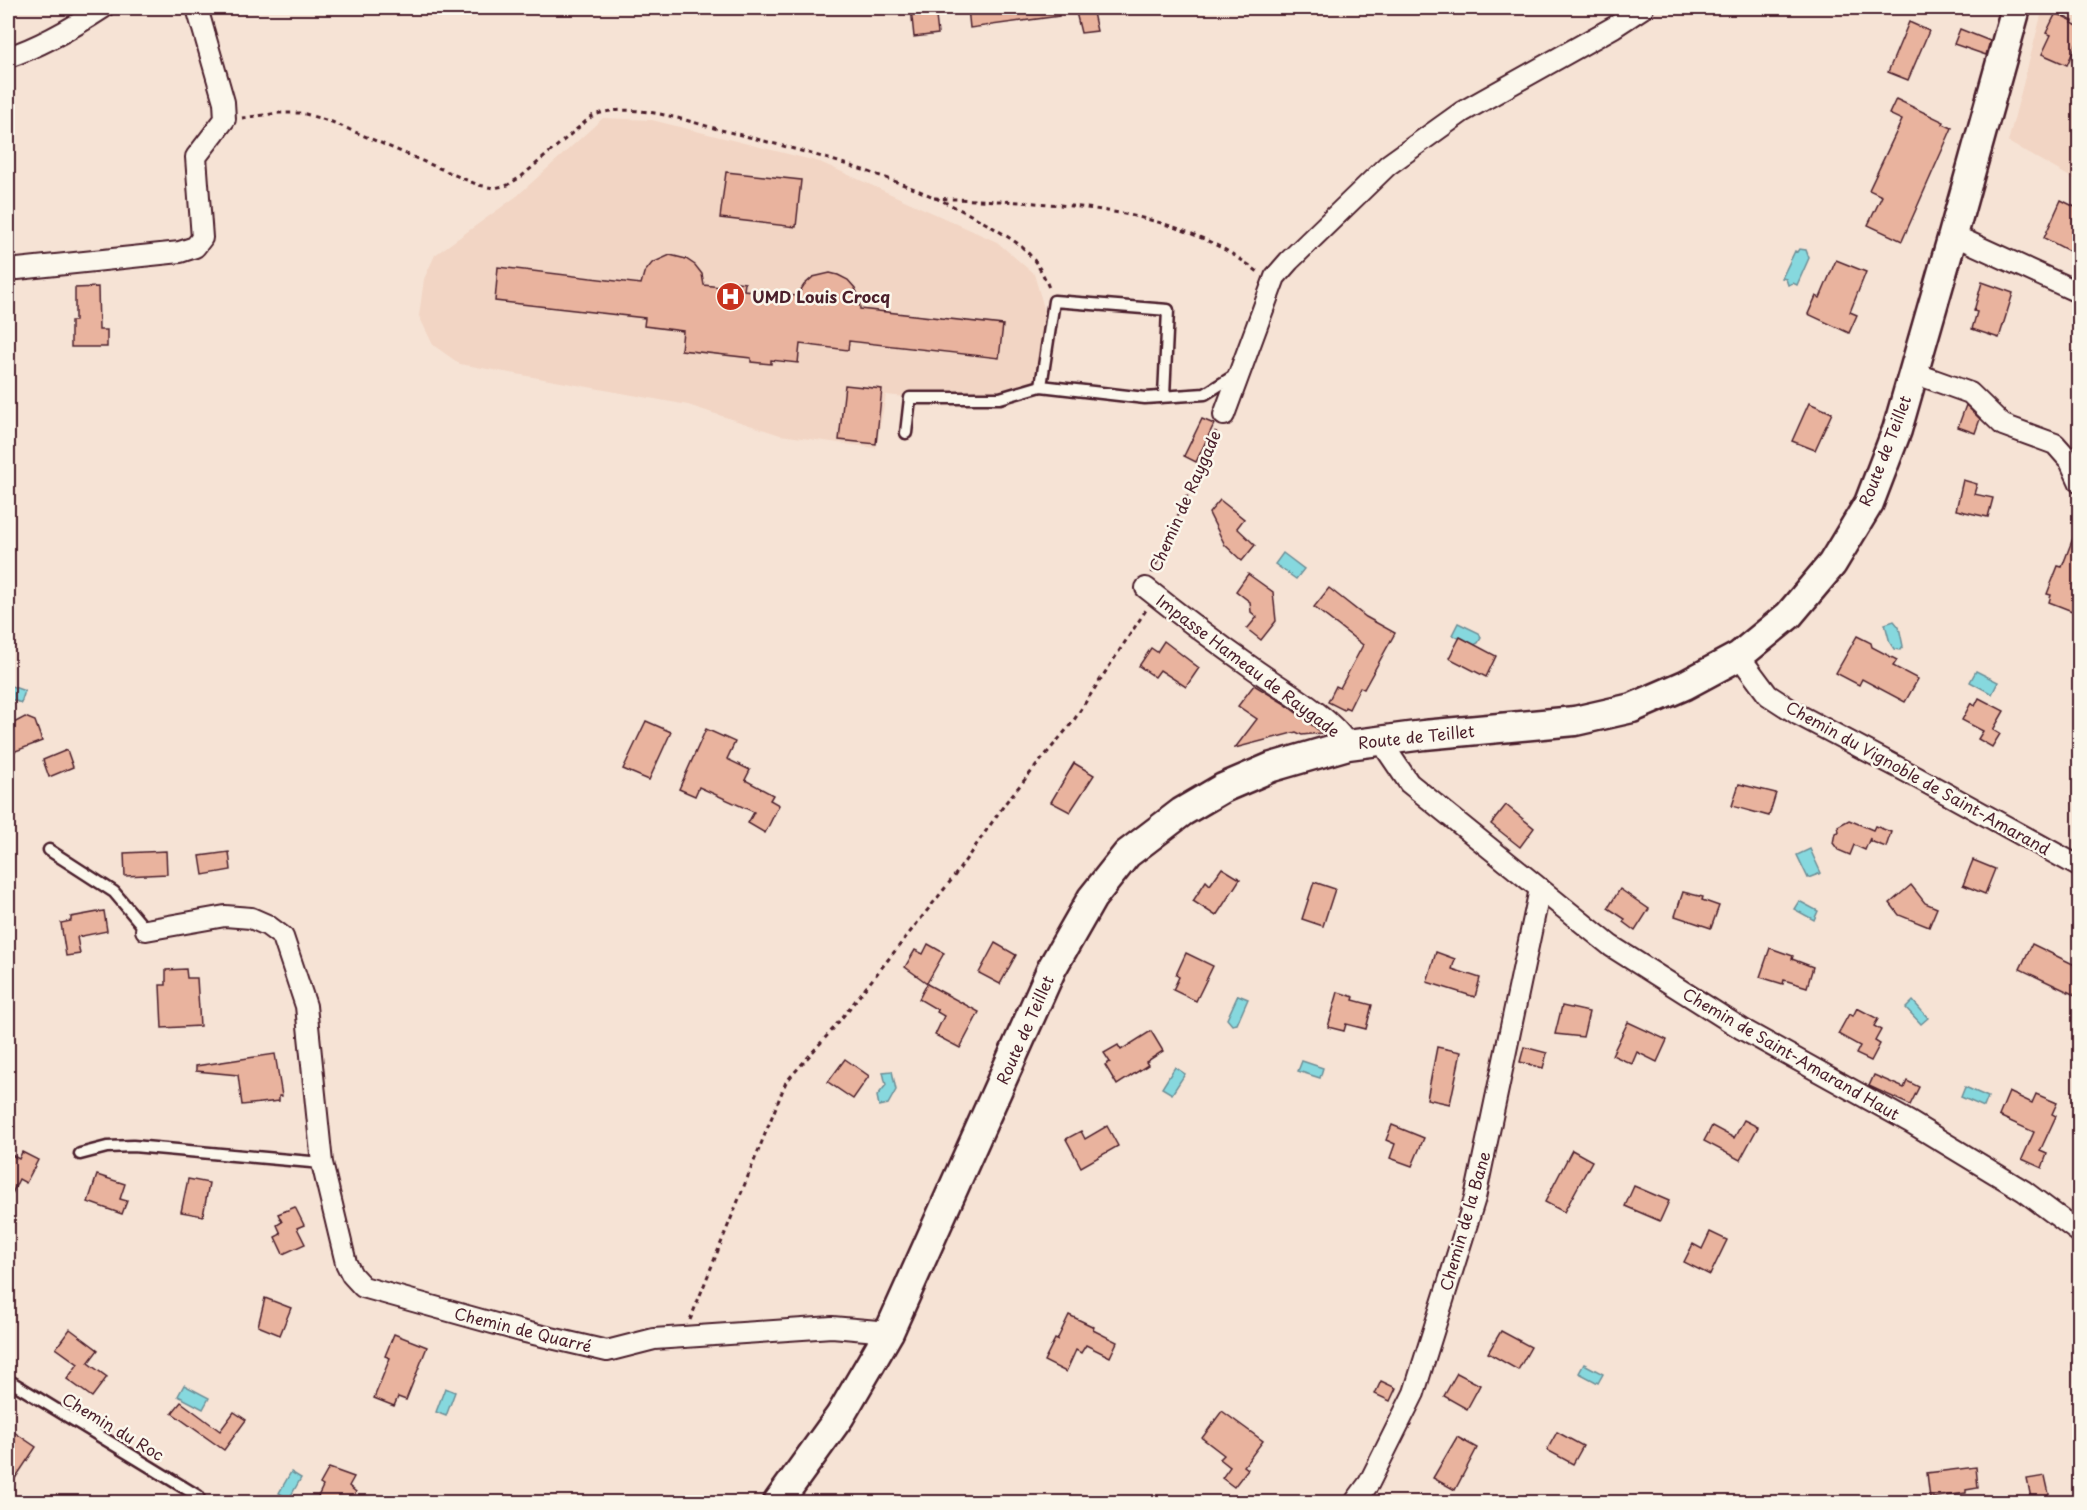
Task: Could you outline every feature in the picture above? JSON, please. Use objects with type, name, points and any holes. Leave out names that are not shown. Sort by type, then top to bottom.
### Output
[{"type":"main road","name":"Route de Teillet","points":[[778,1503],[840,1416],[889,1332],[1052,968],[1092,898],[1127,854],[1182,812],[1224,788],[1272,766],[1348,745],[1575,721],[1632,708],[1685,686],[1739,656],[1789,615],[1832,564],[1869,502],[1897,430],[2016,8]]},
{"type":"street","points":[[8,57],[75,26],[103,8]]},
{"type":"street","points":[[8,270],[180,252],[195,247],[202,238],[196,157],[225,119],[224,102],[196,8]]},
{"type":"street","points":[[1224,415],[1275,278],[1289,261],[1388,165],[1462,112],[1644,8]]},
{"type":"street","points":[[1953,235],[2079,293]]},
{"type":"street","points":[[1914,372],[1970,393],[2003,425],[2055,444],[2070,461],[2079,483]]},
{"type":"street","name":"Impasse Hameau de Raygade","points":[[1151,592],[1215,642],[1311,709],[1341,734],[1348,745]]},
{"type":"street","name":"Chemin du Vignoble de Saint-Amarand","points":[[1739,656],[1768,695],[1799,715],[2079,867]]},
{"type":"street","name":"Chemin de Saint-Amarand Haut","points":[[1384,740],[1388,752],[1409,783],[1611,946],[1742,1029],[1910,1122],[2024,1191],[2079,1233]]},
{"type":"street","name":"Chemin de la Bane","points":[[1355,1503],[1369,1483],[1414,1393],[1475,1198],[1540,889]]},
{"type":"street","name":"Chemin de Quarré","points":[[146,930],[225,916],[251,918],[267,925],[283,937],[306,1006],[322,1163],[346,1263],[352,1275],[363,1287],[521,1331],[607,1351],[654,1339],[683,1337],[832,1327],[889,1332]]},
{"type":"lane","points":[[1041,386],[1054,301],[1168,310],[1164,396]]},
{"type":"lane","points":[[906,433],[910,398],[1000,398],[1041,386],[1145,398],[1205,394],[1240,373]]},
{"type":"lane","points":[[49,850],[114,892],[146,930]]},
{"type":"lane","points":[[80,1154],[108,1147],[134,1146],[322,1163]]},
{"type":"lane","name":"Chemin du Roc","points":[[8,1380],[198,1496],[200,1503]]},
{"type":"path","points":[[225,119],[302,113],[332,122],[478,185],[494,188],[508,185],[522,176],[592,116],[604,111],[623,110],[670,117],[819,156],[894,182],[984,222],[1016,242],[1030,254],[1041,270],[1054,301]]},
{"type":"path","points":[[932,198],[1119,212],[1159,222],[1215,244],[1243,260],[1272,285]]},
{"type":"path","name":"Chemin de Raygade","points":[[683,1337],[786,1082],[833,1029],[953,878],[1007,801],[1072,723],[1151,592],[1157,557],[1224,415]]},
{"type":"shaded area","points":[[2043,8],[2079,8],[2079,182],[2008,142]]},
{"type":"shaded area","name":"UMD Louis Crocq","points":[[603,118],[652,120],[820,162],[997,242],[1034,274],[1046,315],[1044,343],[1035,386],[1013,399],[977,404],[886,395],[876,448],[780,435],[688,405],[460,364],[433,345],[419,316],[424,279],[435,255],[517,196]]},
{"type":"water","points":[[1806,250],[1809,258],[1797,285],[1793,283],[1788,285],[1786,279],[1782,278],[1795,251]]},
{"type":"water","points":[[1283,553],[1304,569],[1296,579],[1275,564]]},
{"type":"water","points":[[1894,621],[1899,627],[1903,646],[1900,650],[1894,649],[1890,643],[1885,624]]},
{"type":"water","points":[[1458,623],[1479,633],[1481,638],[1478,643],[1474,645],[1452,635]]},
{"type":"water","points":[[1976,671],[1998,682],[1992,694],[1970,682]]},
{"type":"water","points":[[8,685],[25,691],[21,703],[8,698]]},
{"type":"water","points":[[1810,849],[1821,873],[1808,878],[1797,855]]},
{"type":"water","points":[[1799,901],[1818,911],[1814,920],[1794,909]]},
{"type":"water","points":[[1238,995],[1248,999],[1237,1024],[1232,1025],[1227,1019]]},
{"type":"water","points":[[1913,1001],[1928,1018],[1921,1024],[1906,1008]]},
{"type":"water","points":[[1302,1061],[1323,1068],[1320,1078],[1298,1071]]},
{"type":"water","points":[[1175,1067],[1185,1074],[1172,1094],[1162,1088]]},
{"type":"water","points":[[892,1071],[896,1090],[888,1104],[879,1106],[877,1096],[886,1085],[883,1072]]},
{"type":"water","points":[[1965,1087],[1988,1097],[1984,1107],[1961,1097]]},
{"type":"water","points":[[1584,1364],[1603,1374],[1598,1383],[1579,1373]]},
{"type":"water","points":[[184,1385],[209,1398],[203,1409],[178,1396]]},
{"type":"water","points":[[445,1388],[455,1392],[446,1416],[436,1412]]},
{"type":"water","points":[[291,1472],[301,1478],[289,1499],[279,1493]]},
{"type":"building","points":[[911,8],[935,8],[938,34],[914,37]]},
{"type":"building","points":[[968,8],[1058,8],[1059,16],[970,28]]},
{"type":"building","points":[[1075,8],[1092,8],[1097,31],[1081,33]]},
{"type":"building","points":[[2056,13],[2073,21],[2072,23],[2079,27],[2079,38],[2067,65],[2042,54],[2051,35],[2046,33]]},
{"type":"building","points":[[1909,22],[1929,31],[1908,80],[1888,72]]},
{"type":"building","points":[[1960,29],[1990,41],[1986,55],[1954,44]]},
{"type":"building","points":[[1896,99],[1952,128],[1902,241],[1868,225],[1882,196],[1869,190],[1902,120],[1889,114]]},
{"type":"building","points":[[726,172],[801,180],[796,227],[720,218]]},
{"type":"building","points":[[2061,200],[2079,209],[2079,234],[2071,252],[2044,238]]},
{"type":"building","points":[[670,255],[686,259],[695,265],[702,274],[704,285],[728,288],[729,281],[745,283],[744,290],[797,296],[813,277],[830,273],[848,280],[855,288],[859,297],[860,309],[1003,325],[999,358],[849,341],[848,350],[800,344],[798,363],[771,360],[771,364],[751,362],[751,358],[681,350],[683,331],[644,326],[645,318],[495,301],[498,267],[641,284],[644,273],[652,263]]},
{"type":"building","points":[[1836,260],[1866,272],[1850,312],[1857,315],[1849,333],[1808,314],[1816,296],[1820,298]]},
{"type":"building","points":[[1982,282],[2013,293],[1999,338],[1972,329]]},
{"type":"building","points":[[98,287],[99,330],[107,330],[107,347],[71,347],[71,321],[75,321],[75,288]]},
{"type":"building","points":[[845,385],[882,389],[876,444],[839,440]]},
{"type":"building","points":[[1809,403],[1832,413],[1815,450],[1792,441]]},
{"type":"building","points":[[1966,405],[1980,419],[1975,433],[1958,427]]},
{"type":"building","points":[[1202,419],[1214,424],[1196,462],[1184,456]]},
{"type":"building","points":[[1963,480],[1977,484],[1974,494],[1993,498],[1988,517],[1956,510]]},
{"type":"building","points":[[1220,500],[1244,519],[1237,528],[1255,545],[1242,561],[1225,545],[1209,513]]},
{"type":"building","points":[[2078,525],[2079,594],[2072,611],[2049,602],[2051,595],[2047,594],[2058,566],[2062,567]]},
{"type":"building","points":[[1248,574],[1273,592],[1276,621],[1261,640],[1247,629],[1257,617],[1251,612],[1250,602],[1236,591]]},
{"type":"building","points":[[1329,588],[1366,617],[1395,633],[1364,689],[1360,687],[1349,709],[1345,707],[1344,710],[1328,702],[1336,686],[1340,688],[1363,645],[1314,607]]},
{"type":"building","points":[[1857,636],[1897,660],[1893,666],[1918,679],[1905,702],[1862,679],[1859,685],[1836,673]]},
{"type":"building","points":[[1460,637],[1496,656],[1486,677],[1449,658]]},
{"type":"building","points":[[1164,641],[1199,668],[1186,687],[1160,670],[1155,677],[1139,666],[1151,648],[1157,652]]},
{"type":"building","points":[[1254,685],[1285,704],[1322,733],[1302,735],[1296,732],[1235,748],[1257,719],[1238,706]]},
{"type":"building","points":[[1979,698],[2004,711],[1993,730],[2000,734],[1992,747],[1978,739],[1983,731],[1962,720],[1971,703],[1975,706]]},
{"type":"building","points":[[25,717],[35,721],[42,741],[8,754],[8,726]]},
{"type":"building","points":[[646,721],[671,732],[649,780],[623,769]]},
{"type":"building","points":[[706,729],[735,742],[727,759],[750,770],[745,780],[773,795],[770,800],[779,805],[765,833],[748,823],[754,812],[699,787],[695,796],[679,789]]},
{"type":"building","points":[[67,750],[73,767],[49,777],[43,760]]},
{"type":"building","points":[[1074,763],[1094,775],[1070,812],[1051,802]]},
{"type":"building","points":[[1739,784],[1776,793],[1769,816],[1732,806]]},
{"type":"building","points":[[1506,805],[1534,828],[1520,847],[1491,824]]},
{"type":"building","points":[[1849,820],[1873,830],[1875,826],[1891,832],[1886,847],[1870,841],[1870,838],[1865,850],[1854,845],[1850,855],[1838,850],[1833,843],[1835,833],[1839,832],[1838,826]]},
{"type":"building","points":[[166,851],[167,874],[125,876],[124,853]]},
{"type":"building","points":[[229,852],[231,870],[203,875],[200,856]]},
{"type":"building","points":[[1973,860],[1995,869],[1985,894],[1963,885]]},
{"type":"building","points":[[1222,868],[1240,879],[1216,916],[1193,901],[1206,881],[1210,885]]},
{"type":"building","points":[[1314,882],[1335,889],[1323,926],[1302,919]]},
{"type":"building","points":[[1911,885],[1925,903],[1937,908],[1929,927],[1899,915],[1890,903]]},
{"type":"building","points":[[1620,889],[1649,909],[1635,931],[1623,922],[1625,919],[1608,908]]},
{"type":"building","points":[[1683,892],[1703,897],[1702,900],[1719,906],[1711,928],[1675,916]]},
{"type":"building","points":[[104,911],[107,931],[77,937],[80,954],[66,956],[61,923],[71,921],[71,917]]},
{"type":"building","points":[[995,943],[1016,955],[1000,984],[979,973]]},
{"type":"building","points":[[928,944],[944,953],[927,983],[905,967],[915,950],[923,954]]},
{"type":"building","points":[[2032,944],[2079,967],[2079,997],[2020,969]]},
{"type":"building","points":[[1770,948],[1793,956],[1792,959],[1813,967],[1807,987],[1784,980],[1783,984],[1760,977]]},
{"type":"building","points":[[1436,952],[1455,959],[1452,969],[1480,978],[1475,997],[1427,982]]},
{"type":"building","points":[[1186,953],[1213,966],[1196,1001],[1173,990],[1179,977],[1176,975]]},
{"type":"building","points":[[186,969],[187,978],[197,978],[200,1026],[162,1028],[160,985],[166,985],[166,970]]},
{"type":"building","points":[[927,984],[979,1012],[960,1048],[935,1035],[944,1016],[919,999]]},
{"type":"building","points":[[1338,992],[1354,997],[1353,1000],[1372,1005],[1366,1029],[1346,1024],[1344,1031],[1328,1027]]},
{"type":"building","points":[[1562,1006],[1589,1012],[1583,1037],[1555,1034]]},
{"type":"building","points":[[1857,1008],[1878,1019],[1874,1026],[1881,1030],[1875,1041],[1880,1044],[1871,1061],[1856,1054],[1860,1046],[1838,1034],[1849,1014],[1853,1016]]},
{"type":"building","points":[[1628,1022],[1667,1040],[1657,1062],[1637,1052],[1632,1064],[1612,1055]]},
{"type":"building","points":[[1151,1031],[1163,1051],[1146,1062],[1148,1065],[1117,1085],[1105,1065],[1110,1062],[1104,1053],[1118,1045],[1121,1050]]},
{"type":"building","points":[[1437,1047],[1461,1052],[1450,1104],[1427,1099]]},
{"type":"building","points":[[1524,1047],[1547,1053],[1543,1068],[1520,1062]]},
{"type":"building","points":[[275,1054],[282,1096],[279,1096],[279,1101],[242,1105],[238,1075],[196,1071],[196,1066]]},
{"type":"building","points":[[845,1059],[869,1076],[853,1099],[828,1082]]},
{"type":"building","points":[[1874,1075],[1904,1088],[1907,1081],[1919,1087],[1910,1105],[1869,1086]]},
{"type":"building","points":[[2009,1092],[2032,1103],[2036,1094],[2057,1103],[2052,1114],[2056,1116],[2040,1151],[2047,1154],[2042,1168],[2022,1159],[2034,1132],[1999,1116]]},
{"type":"building","points":[[1744,1120],[1758,1127],[1740,1160],[1704,1141],[1712,1126],[1734,1138]]},
{"type":"building","points":[[1392,1125],[1424,1138],[1412,1166],[1390,1158],[1395,1144],[1386,1140]]},
{"type":"building","points":[[1107,1126],[1118,1146],[1081,1167],[1066,1139],[1081,1131],[1085,1139]]},
{"type":"building","points":[[1572,1150],[1592,1161],[1564,1212],[1545,1202]]},
{"type":"building","points":[[22,1152],[38,1160],[26,1183],[19,1179],[8,1202],[8,1153],[19,1159]]},
{"type":"building","points":[[97,1175],[125,1184],[120,1199],[127,1201],[122,1214],[88,1202]]},
{"type":"building","points":[[188,1179],[209,1183],[203,1216],[181,1212]]},
{"type":"building","points":[[1634,1186],[1669,1201],[1660,1221],[1625,1206]]},
{"type":"building","points":[[295,1207],[304,1225],[297,1228],[305,1244],[283,1254],[275,1237],[281,1234],[277,1225],[282,1222],[278,1214]]},
{"type":"building","points":[[1710,1232],[1727,1240],[1710,1275],[1684,1262],[1693,1244],[1702,1249]]},
{"type":"building","points":[[265,1298],[291,1308],[280,1335],[258,1326]]},
{"type":"building","points":[[1069,1315],[1117,1342],[1110,1357],[1086,1345],[1081,1353],[1076,1350],[1066,1372],[1044,1361]]},
{"type":"building","points":[[70,1329],[98,1350],[88,1363],[107,1377],[92,1397],[67,1379],[78,1364],[56,1348]]},
{"type":"building","points":[[1501,1331],[1531,1347],[1518,1370],[1488,1353]]},
{"type":"building","points":[[394,1334],[427,1347],[406,1400],[398,1397],[394,1406],[374,1398],[390,1358],[385,1356]]},
{"type":"building","points":[[1457,1373],[1480,1385],[1467,1409],[1444,1396]]},
{"type":"building","points":[[1381,1381],[1396,1388],[1390,1401],[1375,1394]]},
{"type":"building","points":[[181,1402],[220,1431],[234,1412],[246,1420],[224,1450],[172,1413]]},
{"type":"building","points":[[1222,1411],[1263,1441],[1244,1466],[1248,1469],[1234,1487],[1222,1478],[1230,1467],[1220,1459],[1224,1455],[1202,1438]]},
{"type":"building","points":[[8,1428],[36,1447],[8,1489]]},
{"type":"building","points":[[1557,1432],[1583,1446],[1573,1464],[1547,1450]]},
{"type":"building","points":[[1457,1437],[1477,1448],[1455,1490],[1433,1478]]},
{"type":"building","points":[[1976,1467],[1978,1488],[1966,1490],[1966,1493],[1930,1498],[1927,1473]]},
{"type":"building","points":[[329,1468],[354,1477],[349,1486],[356,1492],[350,1503],[315,1503],[323,1486],[320,1484]]},
{"type":"building","points":[[2045,1476],[2051,1503],[2032,1503],[2027,1479]]},
{"type":"place","name":"UMD Louis Crocq","points":[[731,297]]}]
